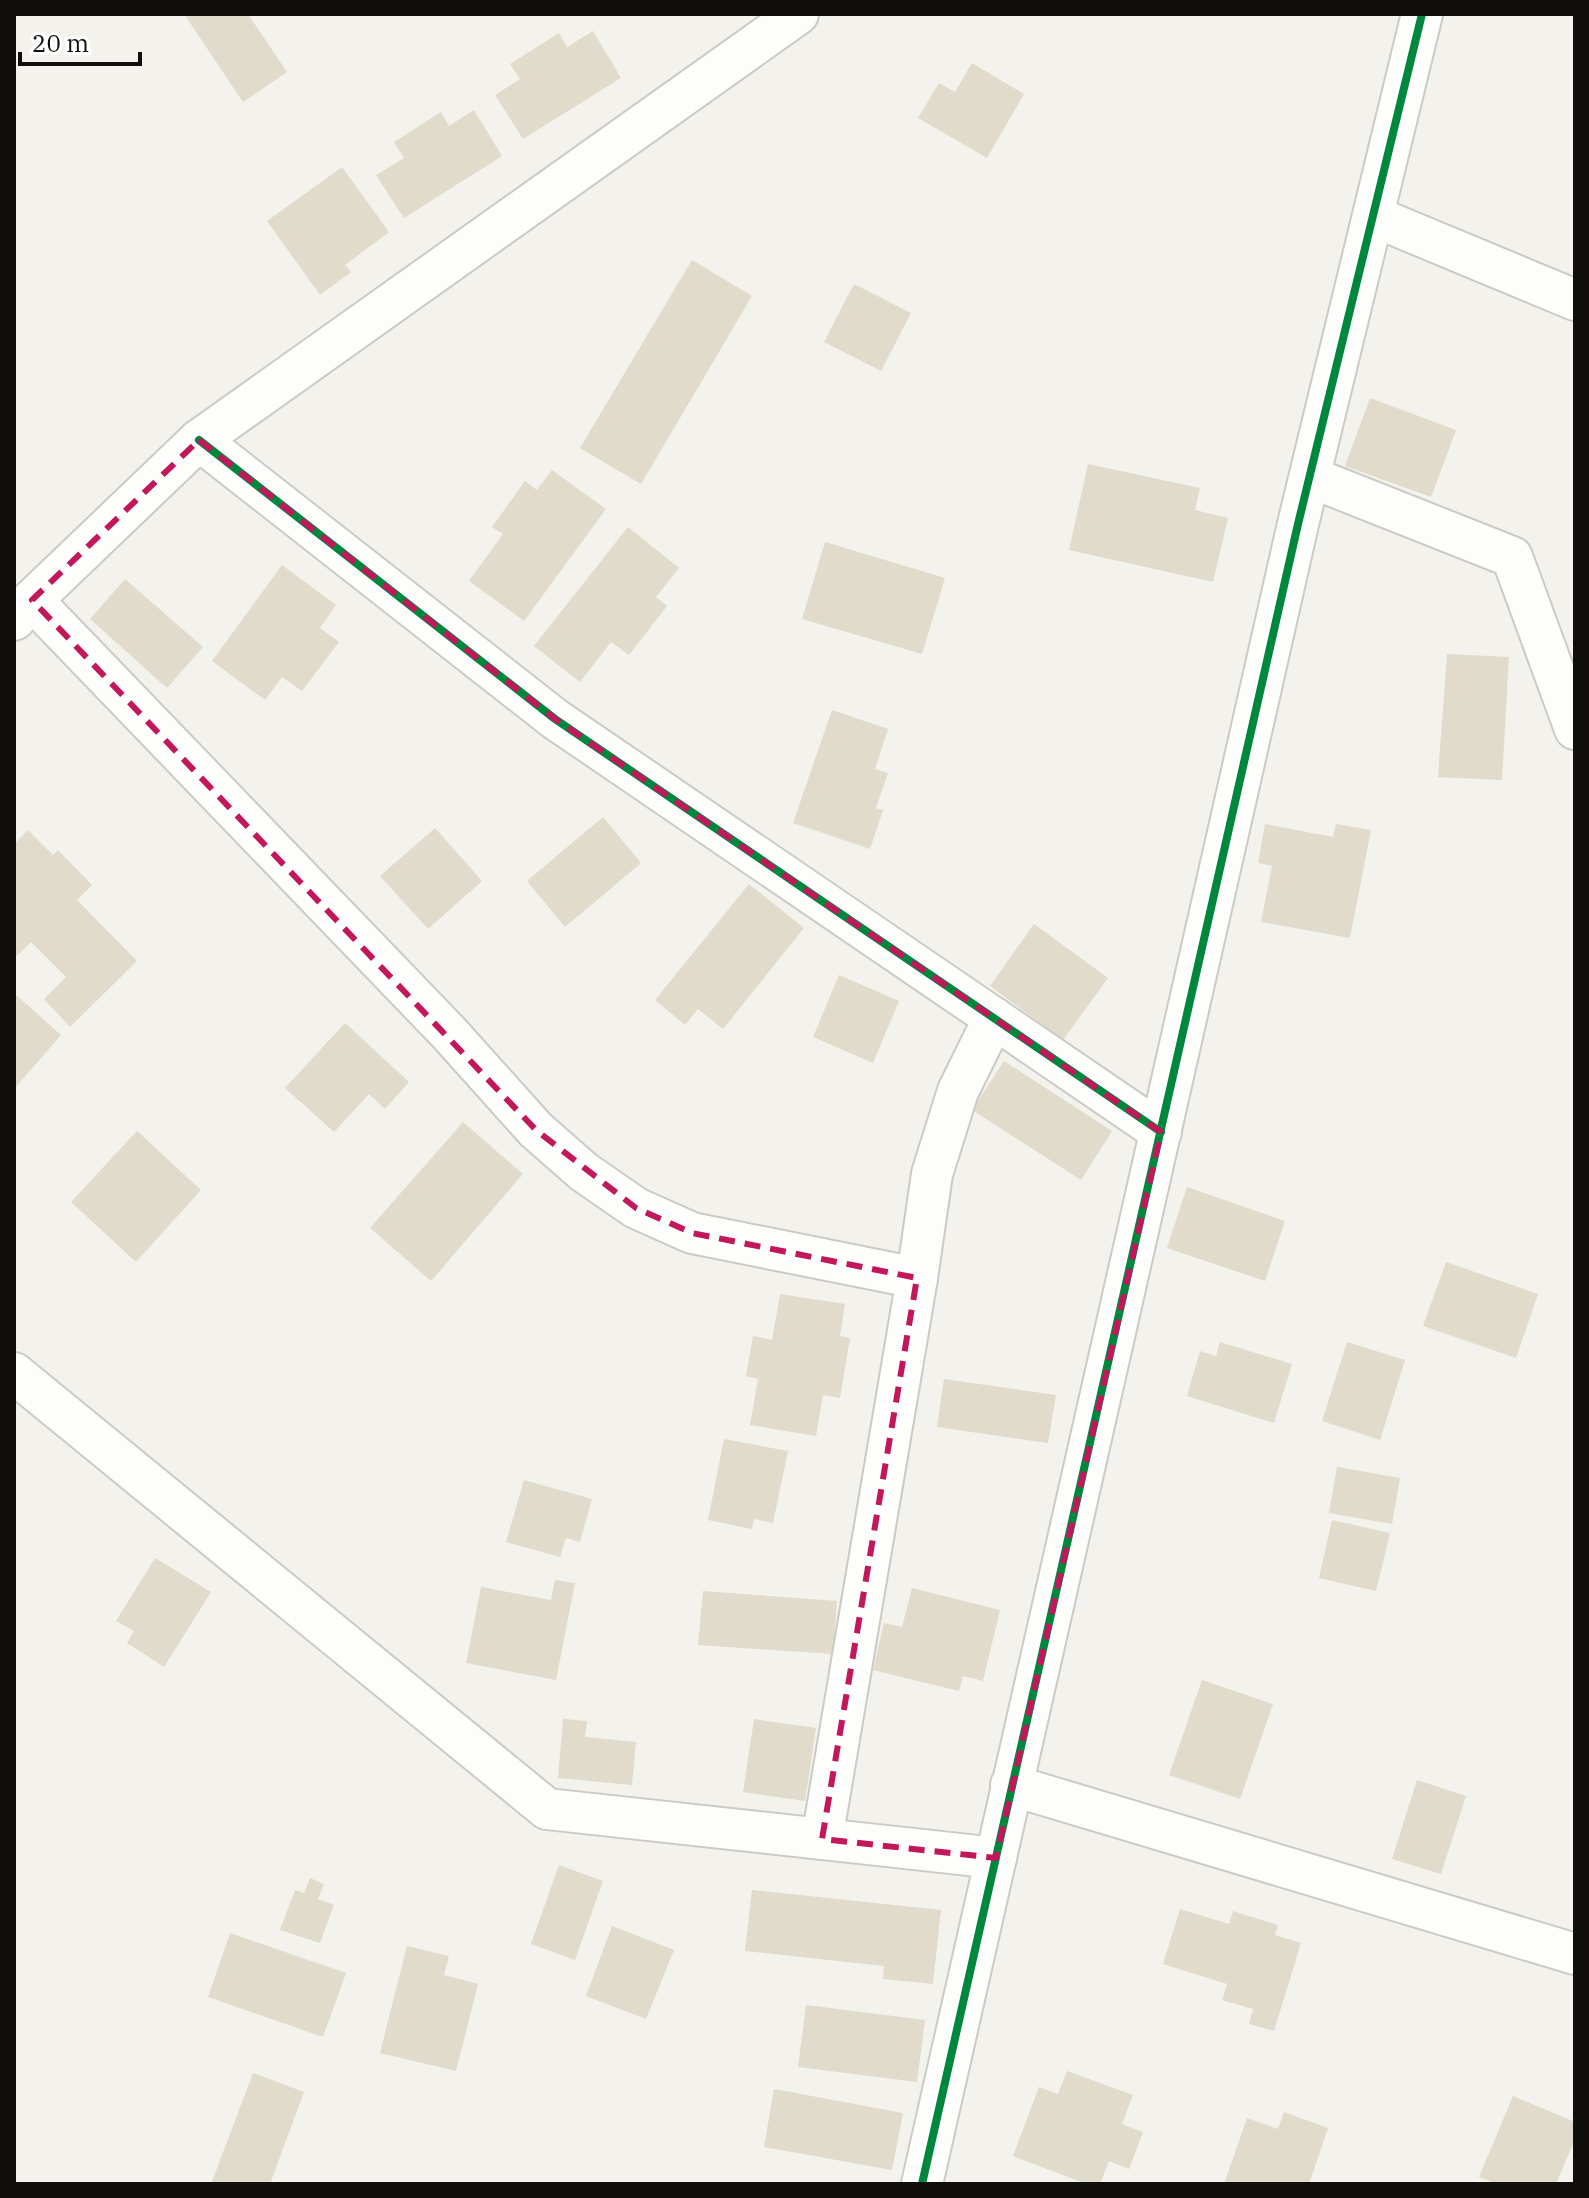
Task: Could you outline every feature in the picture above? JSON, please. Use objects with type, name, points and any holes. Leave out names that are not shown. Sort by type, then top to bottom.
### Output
[{"type":"street","points":[[798,14],[199,440],[23,610],[449,1033],[536,1130],[584,1172],[636,1208],[692,1233],[917,1278]]},
{"type":"street","points":[[922,2184],[1310,477],[1422,14]]},
{"type":"street","points":[[1373,216],[1575,300]]},
{"type":"street","points":[[199,440],[555,719],[1161,1132]]},
{"type":"street","points":[[1310,477],[1512,557],[1575,729]]},
{"type":"street","points":[[822,1839],[932,1174],[958,1091],[994,1018]]},
{"type":"street","points":[[14,1373],[547,1809],[996,1858]]},
{"type":"street","points":[[1011,1785],[1575,1954]]},
{"type":"highlighted area","points":[[199,440],[555,719],[1161,1132],[996,1858],[822,1839],[917,1278],[692,1233],[636,1208],[536,1130],[32,600]]},
{"type":"building","points":[[184,14],[248,14],[287,72],[243,102]]},
{"type":"building","points":[[593,31],[621,78],[523,139],[495,95],[520,79],[510,64],[559,33],[567,47]]},
{"type":"building","points":[[972,63],[1024,94],[987,158],[918,118],[939,83],[955,92]]},
{"type":"building","points":[[474,110],[502,156],[404,218],[376,175],[404,158],[394,142],[441,112],[449,126]]},
{"type":"building","points":[[342,167],[389,232],[345,265],[351,272],[320,295],[267,221]]},
{"type":"building","points":[[692,260],[752,296],[641,484],[580,448]]},
{"type":"building","points":[[854,284],[911,313],[881,371],[824,342]]},
{"type":"building","points":[[1370,398],[1456,430],[1431,497],[1345,466]]},
{"type":"building","points":[[1088,464],[1200,488],[1195,510],[1228,518],[1213,582],[1069,550]]},
{"type":"building","points":[[552,470],[606,509],[524,621],[469,581],[503,534],[492,527],[525,481],[537,490]]},
{"type":"building","points":[[628,527],[679,568],[656,597],[667,606],[629,655],[611,642],[580,682],[534,646]]},
{"type":"building","points":[[825,542],[945,578],[922,654],[802,619]]},
{"type":"building","points":[[282,565],[336,605],[320,628],[339,642],[302,691],[282,677],[265,700],[212,661]]},
{"type":"building","points":[[125,579],[203,647],[167,688],[90,619]]},
{"type":"building","points":[[1447,654],[1509,657],[1502,780],[1438,777]]},
{"type":"building","points":[[832,710],[888,729],[875,769],[888,773],[876,808],[883,810],[870,849],[793,823]]},
{"type":"building","points":[[603,817],[641,863],[565,927],[527,881]]},
{"type":"building","points":[[1265,824],[1333,837],[1336,824],[1371,830],[1350,938],[1261,922],[1272,866],[1258,863]]},
{"type":"building","points":[[435,828],[482,881],[428,929],[380,876]]},
{"type":"building","points":[[28,830],[53,855],[58,850],[92,885],[77,900],[137,961],[70,1027],[44,999],[66,977],[31,942],[17,956],[14,952],[14,844]]},
{"type":"building","points":[[749,884],[804,928],[723,1029],[698,1009],[685,1025],[655,1000]]},
{"type":"building","points":[[1034,924],[1108,978],[1063,1040],[990,986]]},
{"type":"building","points":[[839,975],[899,1001],[873,1063],[813,1037]]},
{"type":"building","points":[[14,993],[61,1035],[14,1089]]},
{"type":"building","points":[[345,1023],[409,1082],[385,1109],[369,1094],[334,1132],[285,1088]]},
{"type":"building","points":[[1004,1061],[1112,1131],[1081,1180],[972,1110]]},
{"type":"building","points":[[463,1122],[523,1174],[431,1281],[370,1228]]},
{"type":"building","points":[[137,1131],[201,1190],[136,1262],[71,1202]]},
{"type":"building","points":[[1187,1187],[1285,1221],[1265,1281],[1167,1248]]},
{"type":"building","points":[[1446,1262],[1538,1294],[1516,1358],[1423,1326]]},
{"type":"building","points":[[780,1294],[845,1304],[840,1336],[850,1338],[840,1398],[823,1395],[816,1436],[750,1425],[758,1379],[746,1376],[753,1336],[772,1340]]},
{"type":"building","points":[[1220,1342],[1292,1364],[1274,1423],[1187,1396],[1200,1351],[1216,1356]]},
{"type":"building","points":[[1347,1342],[1405,1360],[1380,1440],[1322,1421]]},
{"type":"building","points":[[944,1379],[1056,1395],[1048,1443],[937,1427]]},
{"type":"building","points":[[724,1439],[788,1451],[773,1523],[754,1519],[752,1529],[708,1520]]},
{"type":"building","points":[[1337,1467],[1400,1478],[1392,1524],[1329,1513]]},
{"type":"building","points":[[524,1480],[592,1499],[580,1542],[566,1538],[560,1557],[506,1542]]},
{"type":"building","points":[[1332,1520],[1390,1533],[1376,1591],[1319,1578]]},
{"type":"building","points":[[155,1558],[211,1592],[164,1667],[127,1643],[134,1631],[116,1621]]},
{"type":"building","points":[[555,1580],[575,1583],[556,1680],[466,1663],[481,1587],[551,1600]]},
{"type":"building","points":[[912,1588],[1000,1610],[983,1681],[963,1676],[959,1691],[873,1670],[884,1623],[902,1627]]},
{"type":"building","points":[[703,1591],[837,1601],[833,1654],[698,1645]]},
{"type":"building","points":[[1202,1680],[1273,1704],[1240,1799],[1169,1775]]},
{"type":"building","points":[[563,1719],[587,1721],[585,1737],[636,1742],[632,1785],[558,1778]]},
{"type":"building","points":[[754,1719],[816,1728],[805,1801],[743,1792]]},
{"type":"building","points":[[1417,1780],[1466,1796],[1441,1874],[1392,1859]]},
{"type":"building","points":[[559,1865],[603,1881],[575,1960],[531,1944]]},
{"type":"building","points":[[310,1878],[324,1884],[318,1899],[334,1905],[320,1943],[280,1930],[295,1890],[304,1893]]},
{"type":"building","points":[[752,1890],[941,1910],[933,1984],[883,1979],[884,1966],[745,1951]]},
{"type":"building","points":[[1180,1909],[1229,1924],[1233,1911],[1278,1925],[1275,1935],[1301,1943],[1274,2031],[1249,2024],[1253,2009],[1222,2000],[1227,1984],[1163,1964]]},
{"type":"building","points":[[612,1926],[674,1950],[646,2019],[586,1996]]},
{"type":"building","points":[[230,1933],[346,1973],[323,2037],[208,1997]]},
{"type":"building","points":[[407,1946],[449,1956],[444,1975],[478,1984],[456,2071],[380,2053]]},
{"type":"building","points":[[806,2005],[925,2020],[917,2082],[798,2067]]},
{"type":"building","points":[[1067,2071],[1133,2095],[1122,2124],[1143,2132],[1129,2169],[1109,2161],[1100,2184],[1087,2184],[1013,2156],[1039,2087],[1058,2094]]},
{"type":"building","points":[[253,2073],[304,2092],[270,2184],[211,2184]]},
{"type":"building","points":[[774,2089],[903,2113],[892,2170],[764,2147]]},
{"type":"building","points":[[1513,2096],[1575,2122],[1575,2139],[1556,2184],[1497,2184],[1479,2177]]},
{"type":"building","points":[[1284,2112],[1328,2128],[1309,2184],[1224,2184],[1247,2118],[1278,2129]]},
{"type":"cycle path","points":[[922,2184],[1298,524],[1422,14]]},
{"type":"cycle path","points":[[199,440],[555,719],[1161,1132]]}]
